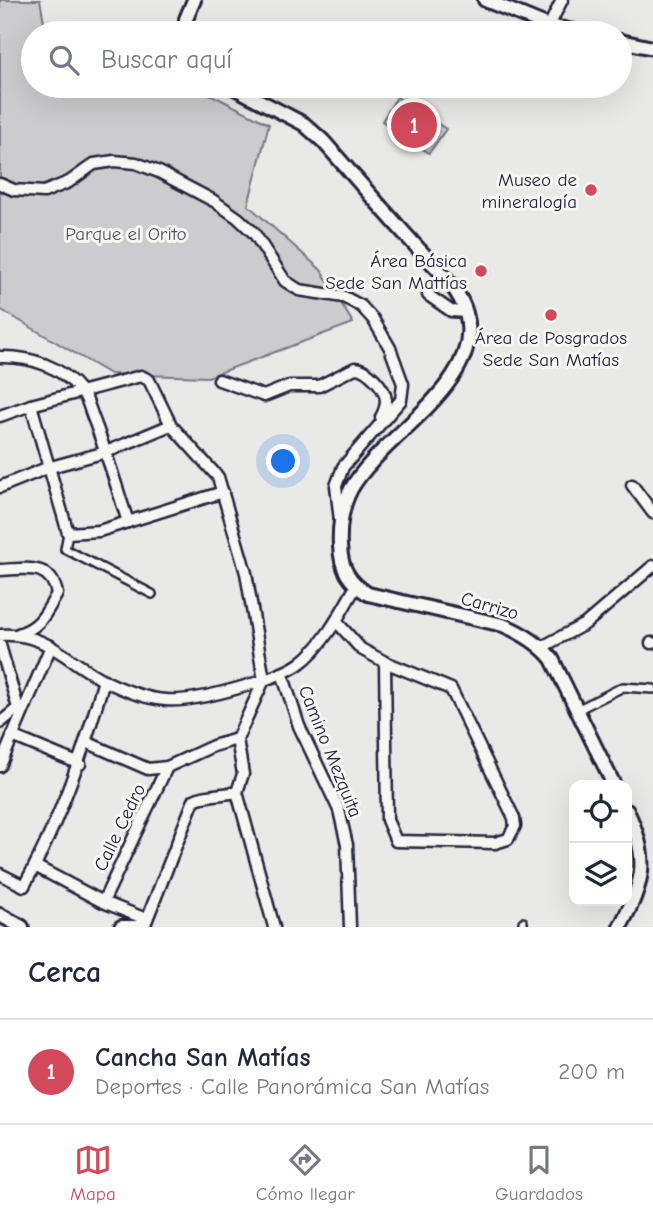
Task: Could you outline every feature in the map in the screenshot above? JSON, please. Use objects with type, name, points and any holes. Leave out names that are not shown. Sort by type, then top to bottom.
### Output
[{"type":"street","points":[[186,21],[194,0]]},
{"type":"street","points":[[485,0],[537,21]]},
{"type":"street","points":[[552,21],[562,0]]},
{"type":"street","points":[[632,44],[653,48]]},
{"type":"street","points":[[254,98],[304,124],[323,141],[449,283],[466,312],[469,340],[459,367],[450,381],[358,478],[349,492],[340,526]]},
{"type":"street","points":[[0,184],[14,190],[44,192],[69,183],[94,164],[114,161],[136,163],[159,172],[214,201],[254,233],[285,281],[299,290],[344,297],[361,306],[373,319],[390,348],[402,384],[401,400],[352,455],[336,486],[341,559],[346,575],[356,586],[336,621],[299,664],[264,680],[183,701],[148,698],[104,680],[33,637],[0,635]]},
{"type":"street","points":[[428,295],[452,311],[466,312]]},
{"type":"street","points":[[0,357],[18,356],[44,364],[67,377],[83,392],[106,452],[128,522]]},
{"type":"street","points":[[219,380],[264,396],[289,386],[319,386],[355,368],[362,368],[367,370],[384,394],[385,409],[377,427]]},
{"type":"street","points":[[0,416],[31,405],[141,376],[149,380],[170,425],[218,477],[246,573],[264,680],[237,739],[243,774],[237,792],[274,927]]},
{"type":"street","points":[[31,405],[47,468],[68,533],[65,549],[152,593]]},
{"type":"street","points":[[0,487],[47,468],[106,452],[170,425]]},
{"type":"street","points":[[632,485],[653,513]]},
{"type":"street","points":[[68,533],[99,531],[223,492]]},
{"type":"street","points":[[542,647],[585,624],[653,566]]},
{"type":"street","points":[[0,570],[33,569],[51,576],[55,583],[57,594],[33,629],[18,634]]},
{"type":"street","name":"Carrizo","points":[[356,586],[368,594],[382,598],[503,625],[518,631],[542,647],[552,659],[612,780]]},
{"type":"street","points":[[336,621],[361,649],[385,662],[451,689],[514,818],[515,826],[508,839],[495,843],[396,841],[387,820],[385,662]]},
{"type":"street","points":[[0,645],[18,708],[0,723]]},
{"type":"street","points":[[0,766],[51,646]]},
{"type":"street","name":"Camino Mezquita","points":[[282,673],[299,726],[339,810],[347,845],[350,927]]},
{"type":"street","points":[[0,874],[24,886],[35,866],[80,764],[104,680]]},
{"type":"street","points":[[577,710],[624,687],[653,689]]},
{"type":"street","points":[[12,736],[80,764]]},
{"type":"street","points":[[86,742],[148,769],[167,767],[237,739]]},
{"type":"street","name":"Calle Cedro","points":[[103,902],[167,767]]},
{"type":"street","points":[[145,924],[194,800],[202,796],[237,792]]},
{"type":"street","points":[[620,927],[638,891],[643,863],[638,834],[632,821]]},
{"type":"street","points":[[35,866],[145,924]]},
{"type":"street","points":[[0,915],[22,927]]},
{"type":"street","points":[[123,927],[145,924]]},
{"type":"green space","name":"Parque el Orito","points":[[0,0],[40,0],[44,21],[21,21],[21,98],[218,98],[269,124],[248,205],[321,270],[353,323],[208,377],[110,374],[0,309]]},
{"type":"green space","points":[[399,98],[446,129],[429,153],[382,121]]},
{"type":"place","name":"Cancha San Matías","points":[[414,125]]},
{"type":"place","name":"Museo de mineralogía","points":[[591,190]]},
{"type":"place","name":"Área Básica Sede San Mattías","points":[[481,271]]},
{"type":"place","name":"Área de Posgrados Sede San Matías","points":[[551,315]]}]
